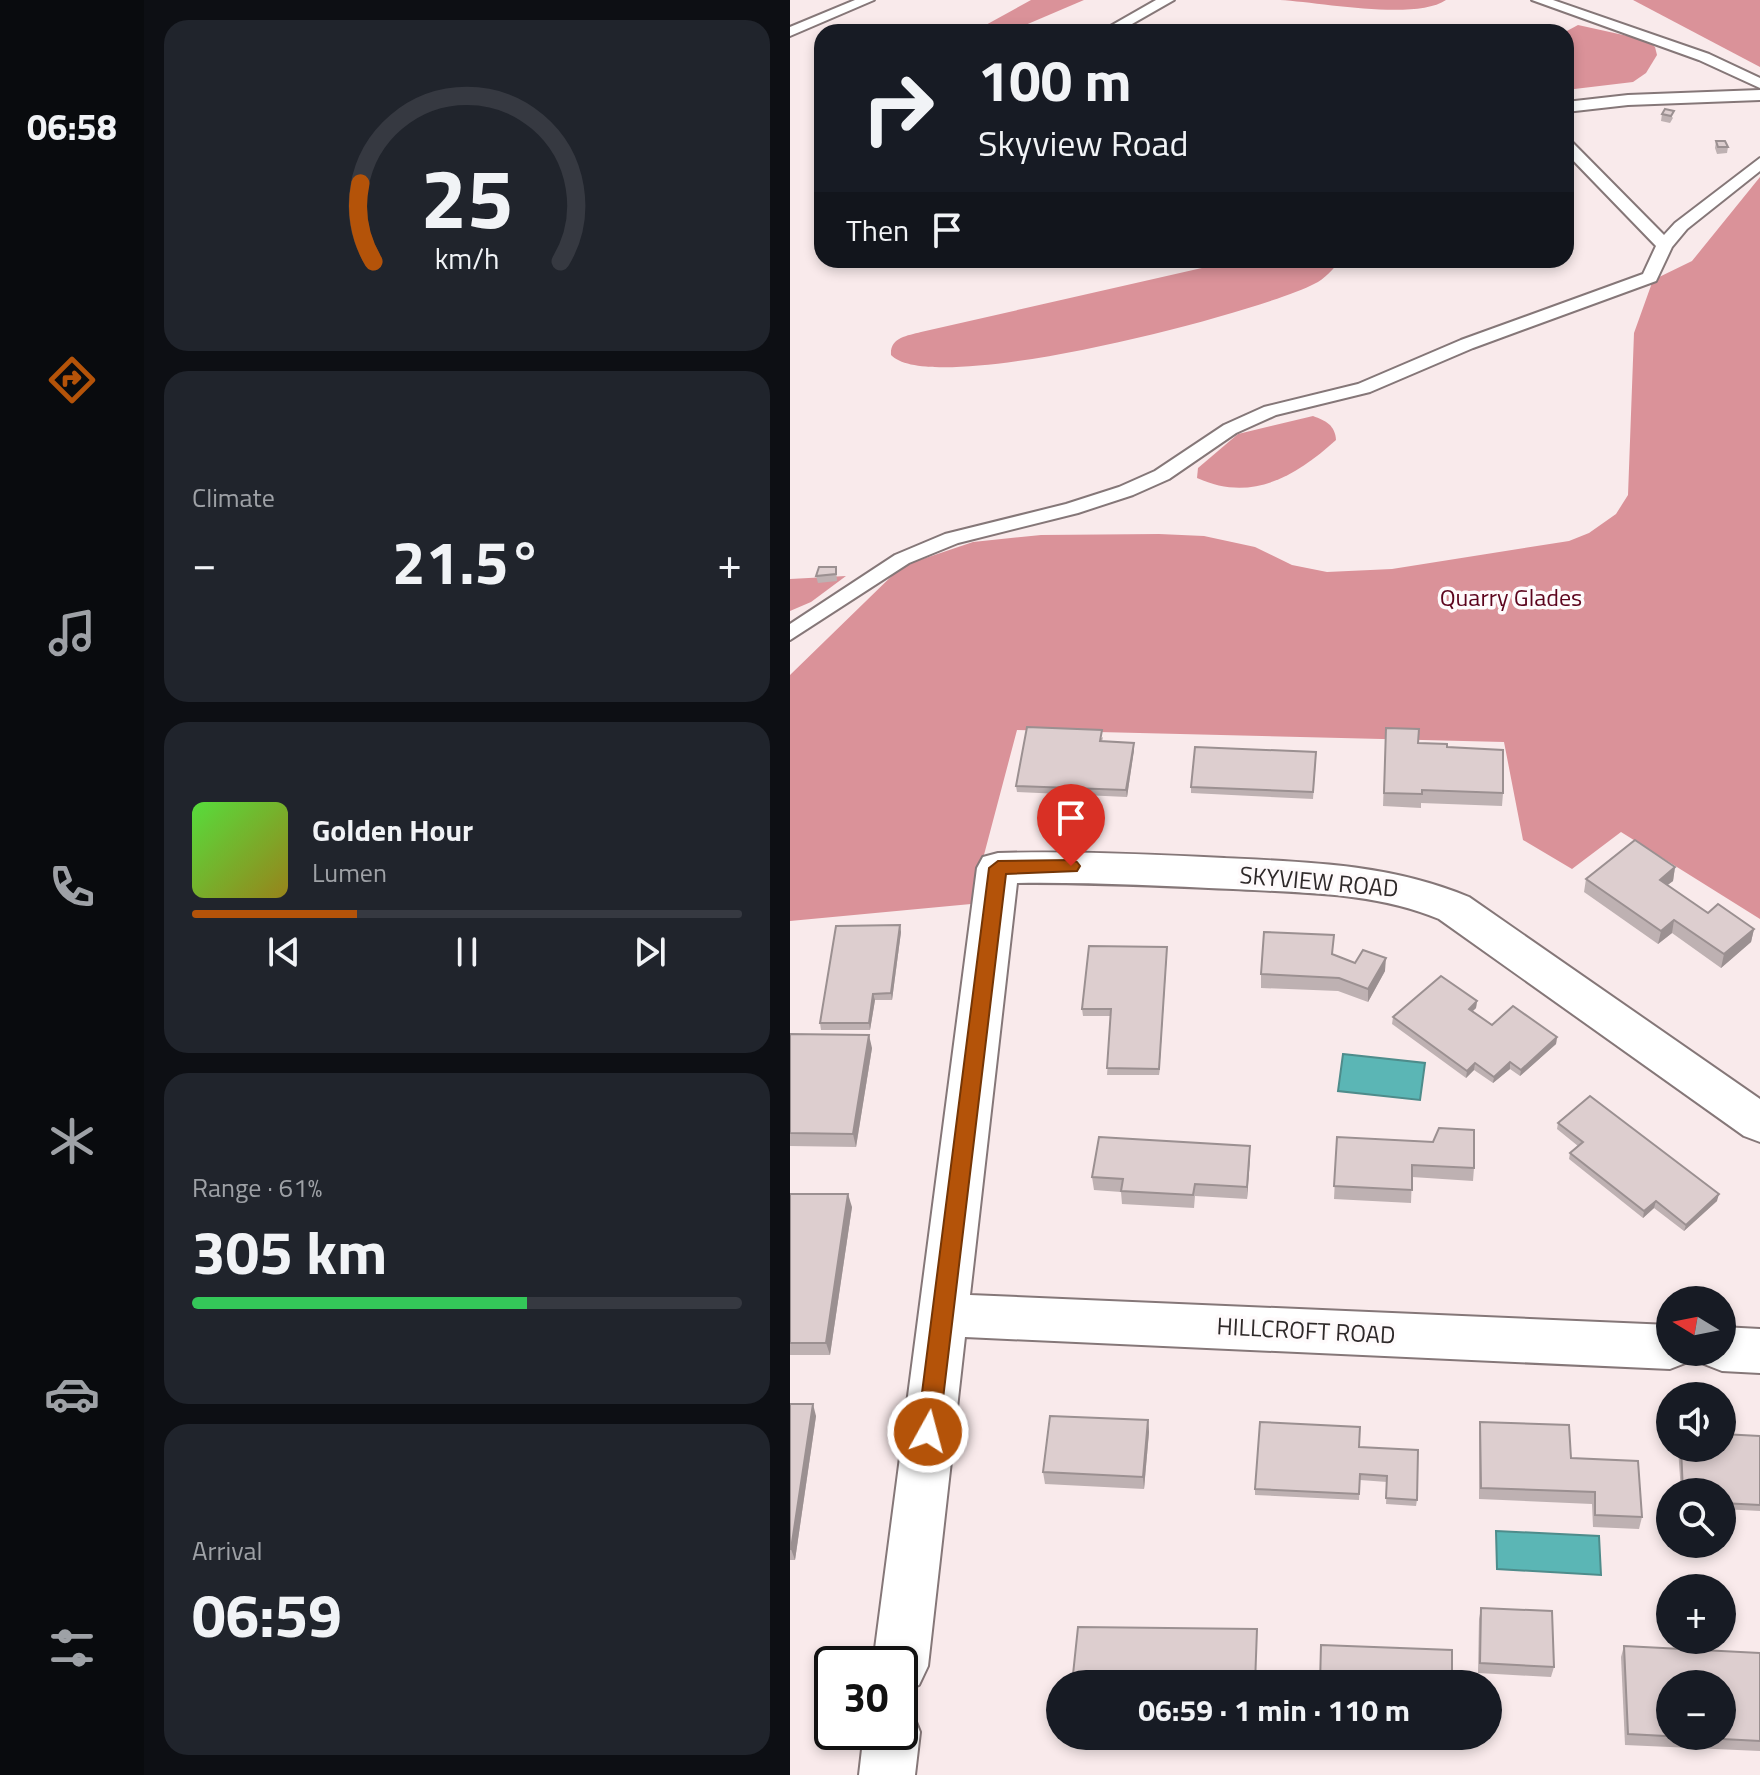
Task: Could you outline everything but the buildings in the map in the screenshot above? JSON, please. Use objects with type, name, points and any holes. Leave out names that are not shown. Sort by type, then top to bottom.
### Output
[{"type":"street","name":"SKYVIEW ROAD","points":[[943,1315],[998,868],[1071,866],[1298,877],[1409,890],[1432,897],[1454,908],[1760,1123]]},
{"type":"street","name":"HILLCROFT ROAD","points":[[943,1315],[1656,1346]]},
{"type":"street","points":[[902,1646],[943,1315]]},
{"type":"street","points":[[1736,1350],[1760,1351]]},
{"type":"street","points":[[887,1775],[890,1750]]},
{"type":"lane","points":[[790,32],[867,0]]},
{"type":"lane","points":[[1122,24],[1167,0]]},
{"type":"lane","points":[[1539,0],[1704,57],[1760,84]]},
{"type":"lane","points":[[1574,106],[1628,100],[1760,95]]},
{"type":"lane","points":[[1574,152],[1664,245]]},
{"type":"lane","points":[[790,633],[902,559],[952,538],[1071,509],[1126,491],[1162,475],[1230,429],[1270,411],[1364,388],[1467,344],[1650,277],[1664,245],[1681,226],[1760,163]]},
{"type":"green space","points":[[1031,0],[1084,0],[1028,24],[988,24]]},
{"type":"green space","points":[[1280,0],[1446,0],[1432,6],[1390,10]]},
{"type":"green space","points":[[1633,0],[1760,0],[1760,67]]},
{"type":"green space","points":[[1578,25],[1646,40],[1655,47],[1657,55],[1646,73],[1633,82],[1574,89],[1574,27]]},
{"type":"green space","name":"Quarry Glades","points":[[1760,177],[1760,919],[1621,832],[1572,869],[1523,840],[1504,742],[1017,730],[971,904],[790,921],[790,675],[902,566],[973,542],[1041,535],[1159,534],[1204,536],[1255,547],[1292,565],[1327,572],[1392,569],[1569,541],[1589,533],[1616,514],[1628,495],[1634,333],[1653,280],[1692,261]]},
{"type":"green space","points":[[1202,268],[1334,268],[1318,282],[1230,314],[1097,347],[1028,360],[967,367],[919,366],[891,355],[893,344],[910,335]]},
{"type":"green space","points":[[1313,416],[1329,424],[1336,440],[1289,474],[1272,482],[1236,488],[1197,478],[1198,468],[1238,434]]},
{"type":"green space","points":[[846,576],[811,602],[790,611],[790,579]]},
{"type":"water","points":[[1343,1054],[1425,1063],[1420,1100],[1338,1091]]},
{"type":"water","points":[[1496,1531],[1599,1536],[1601,1575],[1497,1569]]},
{"type":"route","points":[[928,1432],[998,868],[1071,866]]}]
